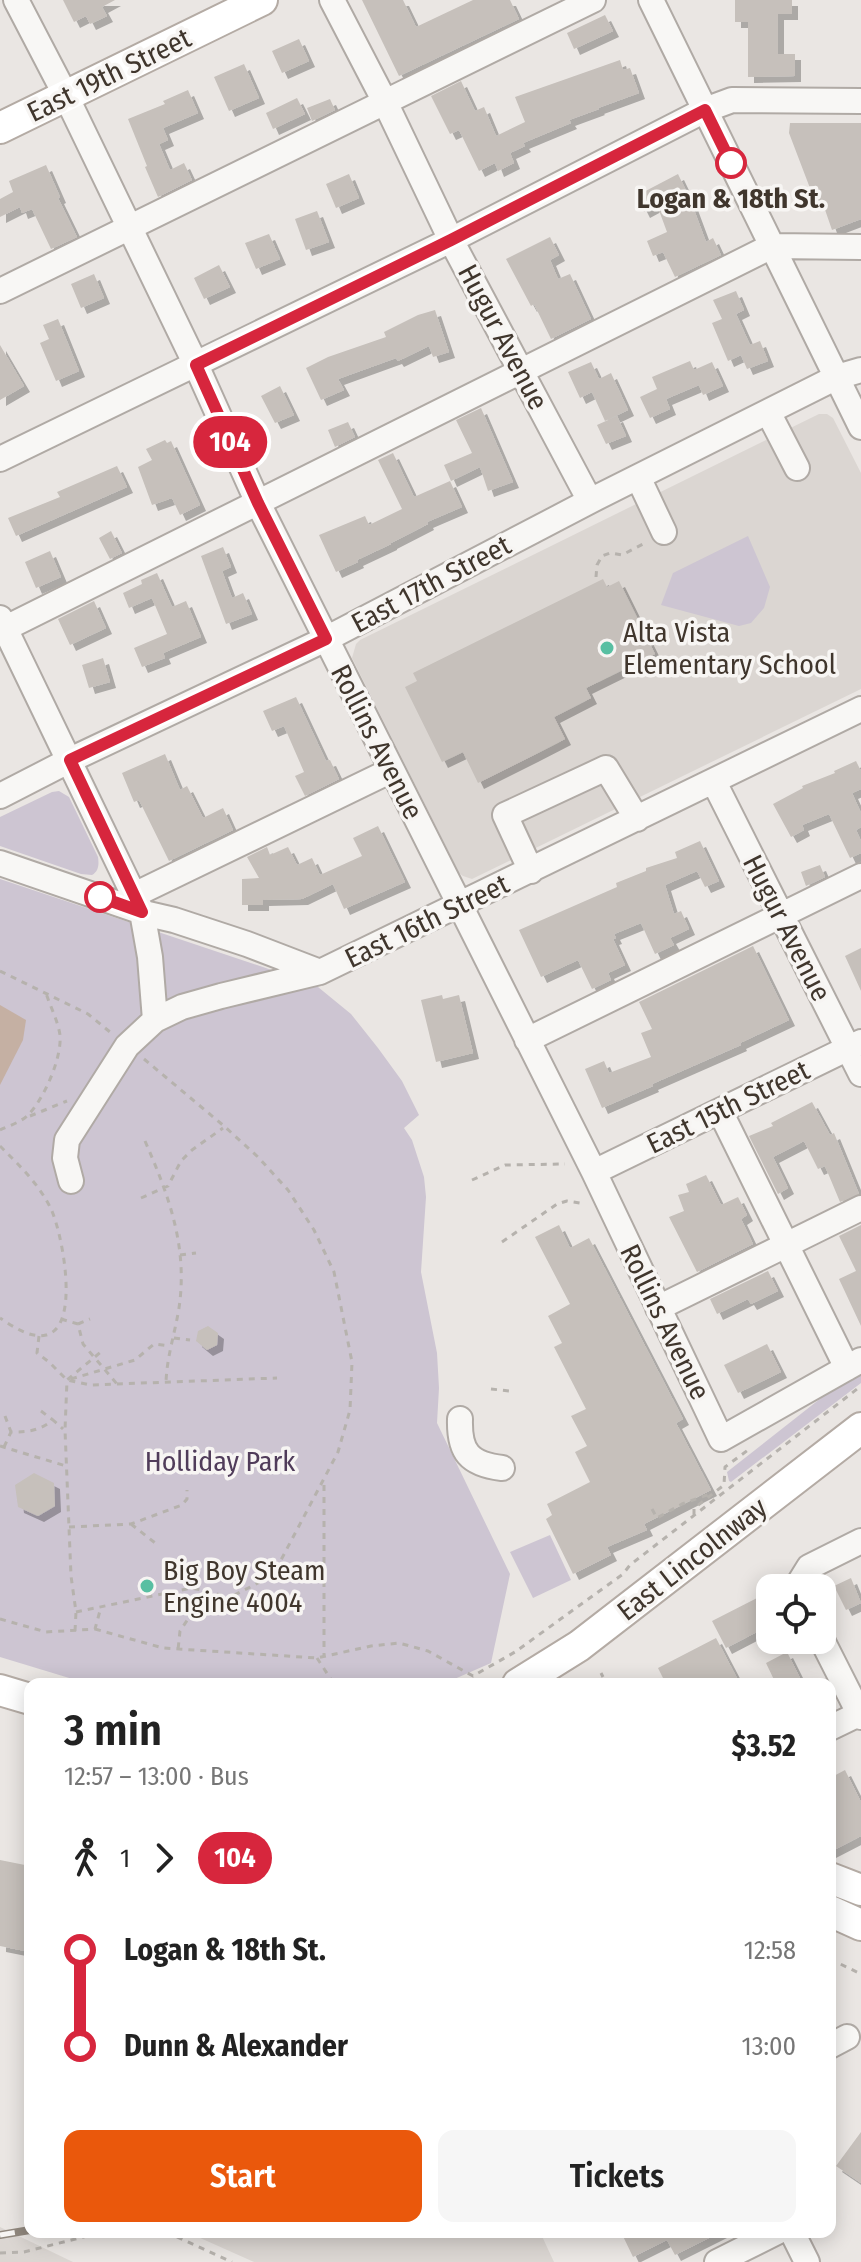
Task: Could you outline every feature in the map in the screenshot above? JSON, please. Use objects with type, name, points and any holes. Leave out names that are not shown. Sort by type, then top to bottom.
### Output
[{"type":"main road","name":"East 19th Street","points":[[0,128],[262,0]]},
{"type":"main road","name":"East Lincolnway","points":[[528,1678],[579,1646],[861,1428]]},
{"type":"main road","points":[[0,1690],[24,1697]]},
{"type":"main road","points":[[836,1880],[861,1890]]},
{"type":"main road","points":[[836,1914],[861,1925]]},
{"type":"street","name":"Rollins Avenue","points":[[16,0],[196,365],[258,503],[591,1165],[721,1439],[856,1371]]},
{"type":"street","name":"Hugur Avenue","points":[[332,0],[451,240],[590,501]]},
{"type":"street","points":[[0,291],[593,0]]},
{"type":"street","points":[[651,0],[861,427]]},
{"type":"street","points":[[0,459],[451,240],[705,110],[732,100],[861,101]]},
{"type":"street","points":[[155,1020],[150,957],[138,904],[2,626],[258,503],[772,246],[861,247]]},
{"type":"street","name":"East 17th Street","points":[[0,796],[326,639],[837,377],[861,370]]},
{"type":"street","points":[[768,412],[797,468]]},
{"type":"street","points":[[638,477],[664,532]]},
{"type":"street","name":"East 16th Street","points":[[71,1181],[65,1158],[67,1140],[127,1046],[155,1020],[182,1007],[320,972],[861,709]]},
{"type":"street","points":[[531,871],[505,815],[606,768],[637,819]]},
{"type":"street","points":[[138,904],[392,770]]},
{"type":"street","name":"Hugur Avenue","points":[[714,782],[781,916],[855,1045],[861,1074]]},
{"type":"street","points":[[0,863],[138,904],[320,972]]},
{"type":"street","points":[[527,1040],[861,876]]},
{"type":"street","name":"East 15th Street","points":[[591,1165],[720,1111],[855,1045]]},
{"type":"street","points":[[720,1111],[856,1371]]},
{"type":"street","points":[[658,1308],[861,1208]]},
{"type":"street","points":[[460,1419],[459,1435],[466,1453],[482,1463],[502,1468]]},
{"type":"street","points":[[805,1574],[809,1567],[861,1541]]},
{"type":"street","points":[[829,1654],[860,1715],[836,1725]]},
{"type":"street","points":[[717,2262],[765,2238]]},
{"type":"street","points":[[795,2238],[807,2262]]},
{"type":"path","points":[[596,577],[602,556],[610,553],[622,555],[664,532]]},
{"type":"path","points":[[0,971],[88,1014],[224,1126],[288,1190],[314,1230],[334,1272],[352,1362],[346,1429],[324,1482],[281,1560],[258,1583],[188,1619],[180,1631],[178,1650]]},
{"type":"path","points":[[26,1117],[37,1103],[59,1052],[60,1033],[46,993]]},
{"type":"path","points":[[0,1130],[76,1097]]},
{"type":"path","points":[[141,1198],[165,1187],[181,1161],[224,1126]]},
{"type":"path","points":[[145,1141],[175,1219],[180,1255],[179,1308],[167,1359],[166,1382]]},
{"type":"path","points":[[0,1146],[44,1197],[62,1240],[66,1265],[61,1319],[54,1331],[39,1336],[0,1318]]},
{"type":"path","points":[[472,1180],[505,1165],[591,1165]]},
{"type":"path","points":[[502,1242],[557,1204],[567,1201],[589,1206]]},
{"type":"path","points":[[180,1255],[196,1253]]},
{"type":"path","points":[[61,1319],[78,1324],[90,1319]]},
{"type":"path","points":[[78,1324],[83,1344],[117,1384]]},
{"type":"path","points":[[39,1336],[37,1353],[67,1380],[90,1385],[277,1378]]},
{"type":"path","points":[[172,1337],[190,1340]]},
{"type":"path","points":[[67,1380],[135,1360],[154,1344],[170,1346]]},
{"type":"path","points":[[75,1631],[66,1466],[67,1380],[102,1351]]},
{"type":"path","points":[[0,1619],[37,1630],[95,1629],[131,1641],[178,1650],[317,1658],[399,1643],[428,1651],[473,1676],[527,1644],[623,1574],[630,1565],[733,1483],[856,1371]]},
{"type":"path","points":[[491,1389],[510,1391]]},
{"type":"path","points":[[41,1411],[65,1430]]},
{"type":"path","points":[[5,1416],[11,1432]]},
{"type":"path","points":[[11,1432],[30,1432],[53,1420]]},
{"type":"path","points":[[11,1432],[2,1446],[66,1466]]},
{"type":"path","points":[[694,1515],[694,1508],[724,1485],[725,1467],[750,1448]]},
{"type":"path","points":[[324,1482],[324,1657]]},
{"type":"path","points":[[69,1527],[131,1524],[182,1505],[187,1499],[187,1490]]},
{"type":"path","points":[[652,1509],[657,1518],[682,1504],[712,1494]]},
{"type":"path","points":[[131,1524],[159,1546]]},
{"type":"path","points":[[76,1612],[191,1588],[229,1598]]},
{"type":"path","points":[[95,1629],[101,1606]]},
{"type":"path","points":[[317,1658],[330,1678]]},
{"type":"path","points":[[836,1962],[861,1974]]},
{"type":"path","points":[[0,2253],[24,2252],[79,2238]]},
{"type":"path","points":[[179,2238],[232,2262]]},
{"type":"shaded area","name":"Alta Vista Elementary School","points":[[819,414],[833,418],[861,473],[861,689],[472,879],[459,873],[352,658],[356,644]]},
{"type":"shaded area","points":[[0,1005],[26,1020],[23,1040],[0,1085]]},
{"type":"shaded area","points":[[0,2227],[73,2262],[0,2262]]},
{"type":"shaded area","points":[[200,2238],[543,2238],[554,2262],[254,2262]]},
{"type":"green space","points":[[748,536],[770,587],[764,608],[751,623],[739,626],[661,605],[673,573]]},
{"type":"green space","points":[[59,791],[69,797],[98,857],[98,867],[92,875],[0,846],[0,817]]},
{"type":"green space","name":"Holliday Park","points":[[0,879],[318,987],[351,1014],[378,1048],[402,1081],[419,1115],[404,1128],[412,1140],[424,1177],[426,1197],[421,1272],[437,1353],[437,1423],[510,1574],[491,1663],[457,1678],[69,1678],[0,1657]]},
{"type":"green space","points":[[861,1369],[861,1383],[729,1481],[727,1472]]},
{"type":"green space","points":[[550,1535],[571,1580],[533,1598],[510,1552]]},
{"type":"building","points":[[63,0],[115,0],[102,7],[107,16],[90,24],[86,16],[74,22]]},
{"type":"building","points":[[362,0],[403,0],[416,27],[473,0],[510,0],[519,19],[399,76]]},
{"type":"building","points":[[735,0],[792,0],[792,14],[778,14],[778,54],[795,54],[795,76],[748,77],[748,22],[735,22]]},
{"type":"building","points":[[605,15],[613,31],[574,49],[567,33]]},
{"type":"building","points":[[299,39],[309,61],[282,73],[272,51]]},
{"type":"building","points":[[620,60],[623,70],[630,68],[639,93],[569,120],[571,123],[523,143],[525,146],[510,153],[514,163],[498,171],[495,163],[479,171],[459,130],[450,134],[431,96],[461,81],[475,111],[484,107],[496,136],[525,122],[515,97]]},
{"type":"building","points":[[244,64],[259,98],[229,111],[214,77]]},
{"type":"building","points":[[188,90],[198,113],[163,128],[168,140],[159,144],[170,170],[184,163],[192,180],[158,197],[128,119],[165,104],[163,101]]},
{"type":"building","points":[[297,98],[305,114],[273,129],[266,113]]},
{"type":"building","points":[[330,99],[335,110],[312,121],[307,108]]},
{"type":"building","points":[[790,123],[861,123],[861,219],[832,230],[822,201],[813,196],[789,133]]},
{"type":"building","points":[[46,165],[77,237],[51,249],[32,209],[22,213],[20,207],[0,217],[0,199],[13,192],[9,181]]},
{"type":"building","points":[[349,174],[359,198],[336,208],[326,184]]},
{"type":"building","points":[[678,174],[706,242],[713,238],[721,255],[675,277],[663,252],[653,256],[647,241],[667,232],[657,205],[644,212],[636,196]]},
{"type":"building","points":[[317,211],[329,242],[306,250],[295,219]]},
{"type":"building","points":[[269,234],[280,259],[256,269],[245,243]]},
{"type":"building","points":[[550,237],[559,255],[550,260],[558,279],[570,274],[591,319],[551,339],[506,259]]},
{"type":"building","points":[[219,265],[230,287],[204,299],[194,278]]},
{"type":"building","points":[[94,274],[104,298],[81,308],[71,284]]},
{"type":"building","points":[[736,291],[744,310],[736,314],[750,345],[760,341],[768,361],[747,369],[741,355],[728,361],[712,323],[722,319],[713,300]]},
{"type":"building","points":[[435,310],[449,352],[433,357],[429,346],[398,361],[396,358],[338,379],[344,390],[321,400],[306,368],[386,337],[384,332]]},
{"type":"building","points":[[58,319],[79,371],[56,381],[40,343],[49,339],[43,325]]},
{"type":"building","points":[[0,345],[24,386],[0,400]]},
{"type":"building","points":[[690,361],[694,370],[712,362],[723,386],[703,395],[699,385],[666,399],[670,409],[650,418],[640,397],[657,389],[652,377]]},
{"type":"building","points":[[591,362],[599,379],[611,373],[628,410],[605,421],[592,392],[580,398],[568,372]]},
{"type":"building","points":[[280,386],[294,415],[275,423],[261,396]]},
{"type":"building","points":[[481,408],[513,482],[488,491],[480,467],[451,481],[444,465],[472,453],[456,420]]},
{"type":"building","points":[[617,416],[626,436],[606,444],[597,425]]},
{"type":"building","points":[[348,422],[355,437],[335,447],[328,430]]},
{"type":"building","points":[[165,440],[167,443],[171,441],[200,505],[180,515],[172,498],[152,505],[138,467],[152,460],[146,449]]},
{"type":"building","points":[[393,453],[414,497],[450,481],[462,507],[427,522],[336,572],[319,535],[365,516],[369,525],[402,509],[378,460]]},
{"type":"building","points":[[117,466],[127,487],[16,536],[8,518],[60,497],[57,492]]},
{"type":"building","points":[[111,531],[122,553],[110,559],[99,538]]},
{"type":"building","points":[[223,547],[231,567],[222,571],[232,598],[243,593],[252,614],[226,624],[201,556]]},
{"type":"building","points":[[50,551],[61,577],[36,588],[25,562]]},
{"type":"building","points":[[157,573],[172,607],[186,601],[201,637],[163,653],[165,658],[142,667],[134,648],[167,634],[152,598],[129,608],[123,593]]},
{"type":"building","points":[[603,579],[607,587],[619,581],[655,654],[586,688],[591,698],[554,717],[565,739],[532,756],[478,783],[463,752],[442,762],[405,687],[417,681],[413,673]]},
{"type":"building","points":[[94,601],[106,628],[70,645],[58,619]]},
{"type":"building","points":[[103,658],[110,682],[89,688],[82,665]]},
{"type":"building","points":[[296,697],[326,761],[330,760],[339,779],[305,796],[295,776],[304,772],[284,726],[272,731],[263,711]]},
{"type":"building","points":[[165,754],[180,790],[187,786],[203,818],[223,808],[233,830],[169,861],[139,800],[134,802],[122,773]]},
{"type":"building","points":[[856,761],[861,771],[861,789],[852,793],[861,813],[861,827],[856,830],[861,841],[861,853],[850,858],[829,814],[802,825],[804,830],[791,837],[773,804],[802,786]]},
{"type":"building","points":[[378,826],[405,882],[344,909],[333,884],[302,899],[263,900],[263,905],[242,905],[242,879],[259,878],[247,857],[267,847],[270,855],[288,847],[297,865],[312,858],[320,875],[362,856],[353,838]]},
{"type":"building","points":[[700,841],[719,881],[705,887],[697,871],[665,885],[674,914],[681,911],[689,929],[670,938],[674,945],[655,954],[641,923],[614,934],[616,938],[613,939],[625,965],[608,973],[611,980],[592,989],[578,960],[541,977],[519,930],[617,887],[616,883],[646,871],[646,868],[677,858],[675,852]]},
{"type":"building","points":[[820,865],[825,877],[806,886],[801,872]]},
{"type":"building","points":[[753,946],[789,1020],[602,1108],[585,1069],[604,1061],[609,1073],[651,1057],[641,1033],[652,1029],[639,1002]]},
{"type":"building","points":[[861,948],[861,991],[845,956]]},
{"type":"building","points":[[442,995],[443,999],[459,995],[473,1053],[436,1062],[421,1000]]},
{"type":"building","points":[[812,1102],[830,1135],[834,1133],[859,1194],[840,1202],[825,1166],[818,1169],[804,1141],[773,1157],[788,1188],[778,1194],[749,1136],[773,1126],[771,1123]]},
{"type":"building","points":[[706,1175],[721,1205],[738,1197],[747,1215],[741,1219],[753,1244],[697,1272],[669,1217],[684,1211],[678,1195],[689,1192],[686,1184]]},
{"type":"building","points":[[559,1225],[570,1248],[589,1238],[683,1419],[676,1423],[711,1490],[644,1524],[647,1530],[607,1547],[611,1555],[573,1574],[546,1519],[552,1515],[547,1504],[590,1482],[575,1452],[587,1446],[571,1416],[586,1409],[554,1347],[562,1343],[548,1316],[570,1304],[535,1237]]},
{"type":"building","points":[[861,1225],[861,1326],[839,1279],[856,1271],[839,1236]]},
{"type":"building","points":[[768,1271],[778,1291],[751,1304],[748,1299],[717,1314],[710,1299]]},
{"type":"building","points":[[208,1326],[218,1333],[217,1345],[207,1350],[196,1341],[198,1331]]},
{"type":"building","points":[[767,1344],[781,1372],[738,1393],[724,1365]]},
{"type":"building","points":[[34,1473],[54,1483],[55,1506],[38,1516],[18,1507],[15,1485]]},
{"type":"building","points":[[851,1578],[861,1603],[846,1610],[836,1585]]},
{"type":"building","points":[[756,1599],[756,1632],[726,1648],[712,1621]]},
{"type":"building","points":[[716,1638],[737,1678],[663,1678],[658,1668]]},
{"type":"building","points":[[788,1654],[800,1678],[773,1678],[766,1663]]},
{"type":"building","points":[[845,1770],[861,1802],[861,1836],[836,1849],[836,1775]]},
{"type":"building","points":[[0,1860],[24,1865],[24,1951],[0,1946]]},
{"type":"building","points":[[861,2132],[861,2183],[836,2166]]},
{"type":"building","points":[[624,2238],[709,2238],[675,2255],[667,2240],[633,2257]]},
{"type":"railway","points":[[0,2235],[24,2231]]},
{"type":"bus line","name":"104","points":[[100,897],[142,912],[70,760],[326,639],[258,503],[196,365],[451,240],[705,110],[731,163]]},
{"type":"place","name":"Logan & 18th St.","points":[[731,163]]},
{"type":"place","name":"Alta Vista Elementary School","points":[[607,648]]},
{"type":"place","name":"Big Boy Steam Engine 4004","points":[[147,1586]]}]
